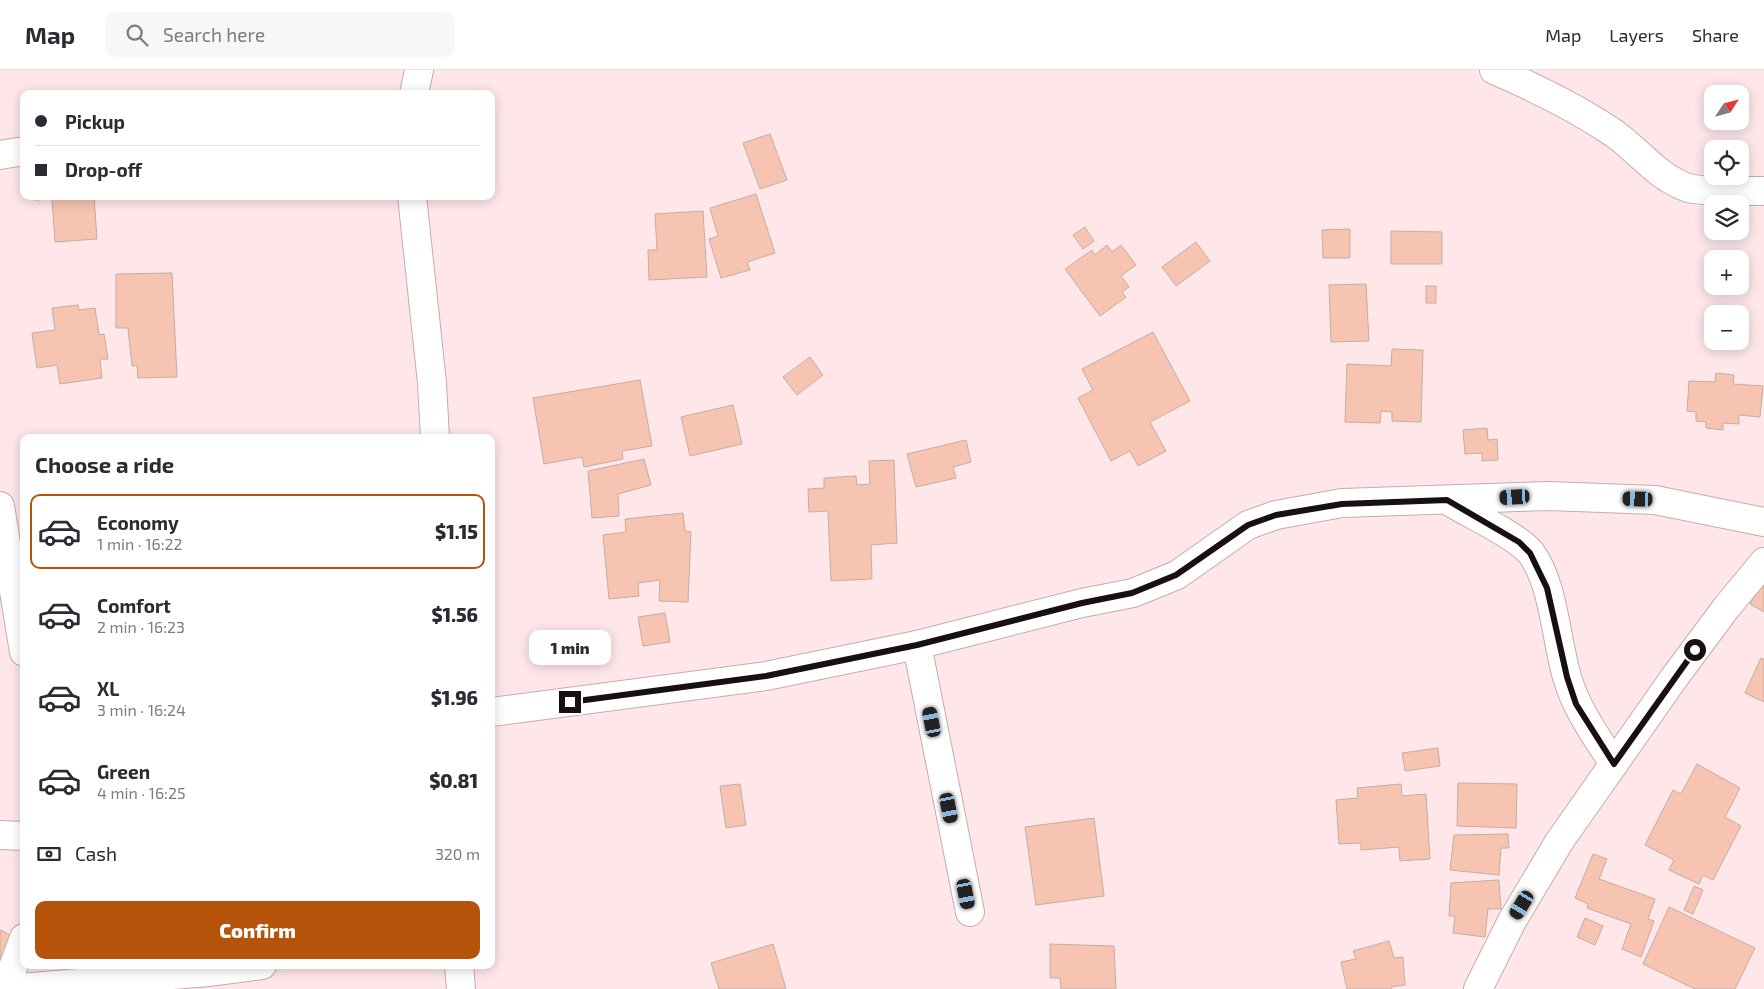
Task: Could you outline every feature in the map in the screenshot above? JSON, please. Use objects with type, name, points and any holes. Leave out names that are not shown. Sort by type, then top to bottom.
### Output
[{"type":"street","points":[[415,90],[419,70]]},
{"type":"street","points":[[1494,70],[1539,89],[1589,118],[1616,135],[1660,174],[1690,189],[1764,191]]},
{"type":"street","points":[[0,155],[20,152]]},
{"type":"street","points":[[412,200],[432,383],[435,434]]},
{"type":"street","points":[[495,711],[766,676],[917,645],[1082,603],[1132,593],[1176,575],[1248,525],[1276,515],[1342,504],[1549,496],[1655,500],[1764,522]]},
{"type":"street","points":[[1447,500],[1519,542],[1530,553],[1547,588],[1567,677],[1576,704],[1614,764]]},
{"type":"street","points":[[0,506],[20,628]]},
{"type":"street","points":[[1478,989],[1512,921],[1559,842],[1726,608],[1764,562]]},
{"type":"street","points":[[917,645],[970,912]]},
{"type":"street","points":[[0,835],[20,836]]},
{"type":"street","points":[[5,989],[20,949]]},
{"type":"street","points":[[9,989],[210,981],[249,969]]},
{"type":"street","points":[[459,969],[461,989]]},
{"type":"building","points":[[770,134],[787,180],[760,189],[743,143]]},
{"type":"building","points":[[756,194],[775,253],[747,262],[750,270],[721,278],[709,239],[718,236],[710,208]]},
{"type":"building","points":[[52,200],[94,200],[97,239],[55,242]]},
{"type":"building","points":[[703,211],[707,277],[649,280],[648,250],[657,250],[655,214]]},
{"type":"building","points":[[1085,227],[1094,241],[1083,249],[1073,235]]},
{"type":"building","points":[[1350,229],[1350,258],[1323,258],[1322,230]]},
{"type":"building","points":[[1391,231],[1442,232],[1442,264],[1391,264]]},
{"type":"building","points":[[1196,242],[1210,261],[1176,286],[1162,267]]},
{"type":"building","points":[[1107,245],[1112,252],[1121,245],[1136,265],[1121,276],[1129,287],[1122,292],[1126,297],[1100,316],[1065,269],[1092,250],[1095,255]]},
{"type":"building","points":[[172,273],[177,377],[138,378],[137,365],[132,366],[128,328],[116,328],[116,274]]},
{"type":"building","points":[[1366,284],[1369,341],[1331,342],[1329,285]]},
{"type":"building","points":[[1426,286],[1436,286],[1436,303],[1426,303]]},
{"type":"building","points":[[78,305],[79,310],[95,308],[99,335],[104,334],[108,359],[100,359],[102,378],[60,384],[57,365],[37,368],[32,333],[55,330],[52,308]]},
{"type":"building","points":[[1153,332],[1190,401],[1150,422],[1166,451],[1138,466],[1130,451],[1111,461],[1078,398],[1093,390],[1082,369]]},
{"type":"building","points":[[1392,349],[1423,350],[1421,422],[1392,421],[1392,412],[1381,411],[1380,423],[1345,422],[1347,364],[1391,366]]},
{"type":"building","points":[[810,357],[823,375],[797,395],[783,377]]},
{"type":"building","points":[[1716,373],[1734,375],[1733,384],[1763,386],[1760,417],[1739,415],[1739,424],[1723,423],[1723,430],[1706,428],[1706,422],[1696,421],[1696,412],[1687,411],[1689,381],[1715,382]]},
{"type":"building","points":[[640,380],[652,446],[622,451],[623,459],[584,467],[582,457],[544,464],[533,398]]},
{"type":"building","points":[[733,405],[742,444],[690,456],[681,417]]},
{"type":"building","points":[[1487,428],[1488,440],[1497,439],[1498,460],[1482,461],[1482,453],[1465,454],[1463,430]]},
{"type":"building","points":[[966,440],[971,462],[953,467],[956,478],[916,487],[907,454]]},
{"type":"building","points":[[644,459],[651,485],[618,494],[619,516],[592,518],[588,471]]},
{"type":"building","points":[[894,460],[897,543],[871,545],[872,579],[831,581],[828,511],[809,512],[808,489],[824,488],[824,478],[856,476],[857,485],[870,484],[869,461]]},
{"type":"building","points":[[683,513],[685,531],[691,532],[688,602],[659,601],[660,580],[638,583],[639,596],[609,599],[603,535],[626,532],[625,519]]},
{"type":"building","points":[[1764,580],[1764,612],[1750,604]]},
{"type":"building","points":[[665,613],[670,642],[643,646],[638,617]]},
{"type":"building","points":[[1761,658],[1764,659],[1764,702],[1745,693]]},
{"type":"building","points":[[1438,748],[1440,766],[1405,771],[1402,753]]},
{"type":"building","points":[[1697,764],[1740,788],[1725,817],[1741,826],[1713,880],[1703,875],[1699,884],[1669,870],[1674,860],[1645,845],[1673,790],[1681,794]]},
{"type":"building","points":[[1458,783],[1517,784],[1516,828],[1457,826]]},
{"type":"building","points":[[740,784],[746,825],[726,828],[720,786]]},
{"type":"building","points":[[1401,784],[1402,796],[1426,794],[1430,859],[1400,861],[1399,847],[1361,850],[1361,843],[1339,844],[1336,800],[1358,798],[1357,788]]},
{"type":"building","points":[[1094,818],[1104,896],[1036,905],[1025,827]]},
{"type":"building","points":[[1508,834],[1509,848],[1501,848],[1499,875],[1450,870],[1454,835]]},
{"type":"building","points":[[1593,854],[1607,859],[1599,879],[1655,899],[1648,919],[1654,921],[1641,957],[1622,949],[1631,924],[1587,908],[1588,904],[1575,898]]},
{"type":"building","points":[[1499,880],[1501,909],[1488,909],[1485,937],[1453,933],[1455,916],[1449,916],[1451,883]]},
{"type":"building","points":[[1694,886],[1703,890],[1693,914],[1684,910]]},
{"type":"building","points":[[1669,907],[1755,948],[1735,989],[1695,989],[1643,964]]},
{"type":"building","points":[[1585,918],[1603,926],[1595,945],[1577,937]]},
{"type":"building","points":[[0,931],[16,939],[0,966]]},
{"type":"building","points":[[1389,941],[1394,958],[1403,957],[1405,985],[1391,987],[1392,989],[1347,989],[1341,962],[1356,959],[1353,951]]},
{"type":"building","points":[[773,944],[786,989],[719,989],[711,963]]},
{"type":"building","points":[[1050,944],[1114,946],[1116,989],[1061,989],[1060,978],[1050,978]]},
{"type":"route","points":[[570,702],[766,676],[917,645],[1082,603],[1132,593],[1176,575],[1222,545],[1248,525],[1276,515],[1342,504],[1447,500],[1519,542],[1530,553],[1547,588],[1555,631],[1576,704],[1614,764],[1695,650]]}]
